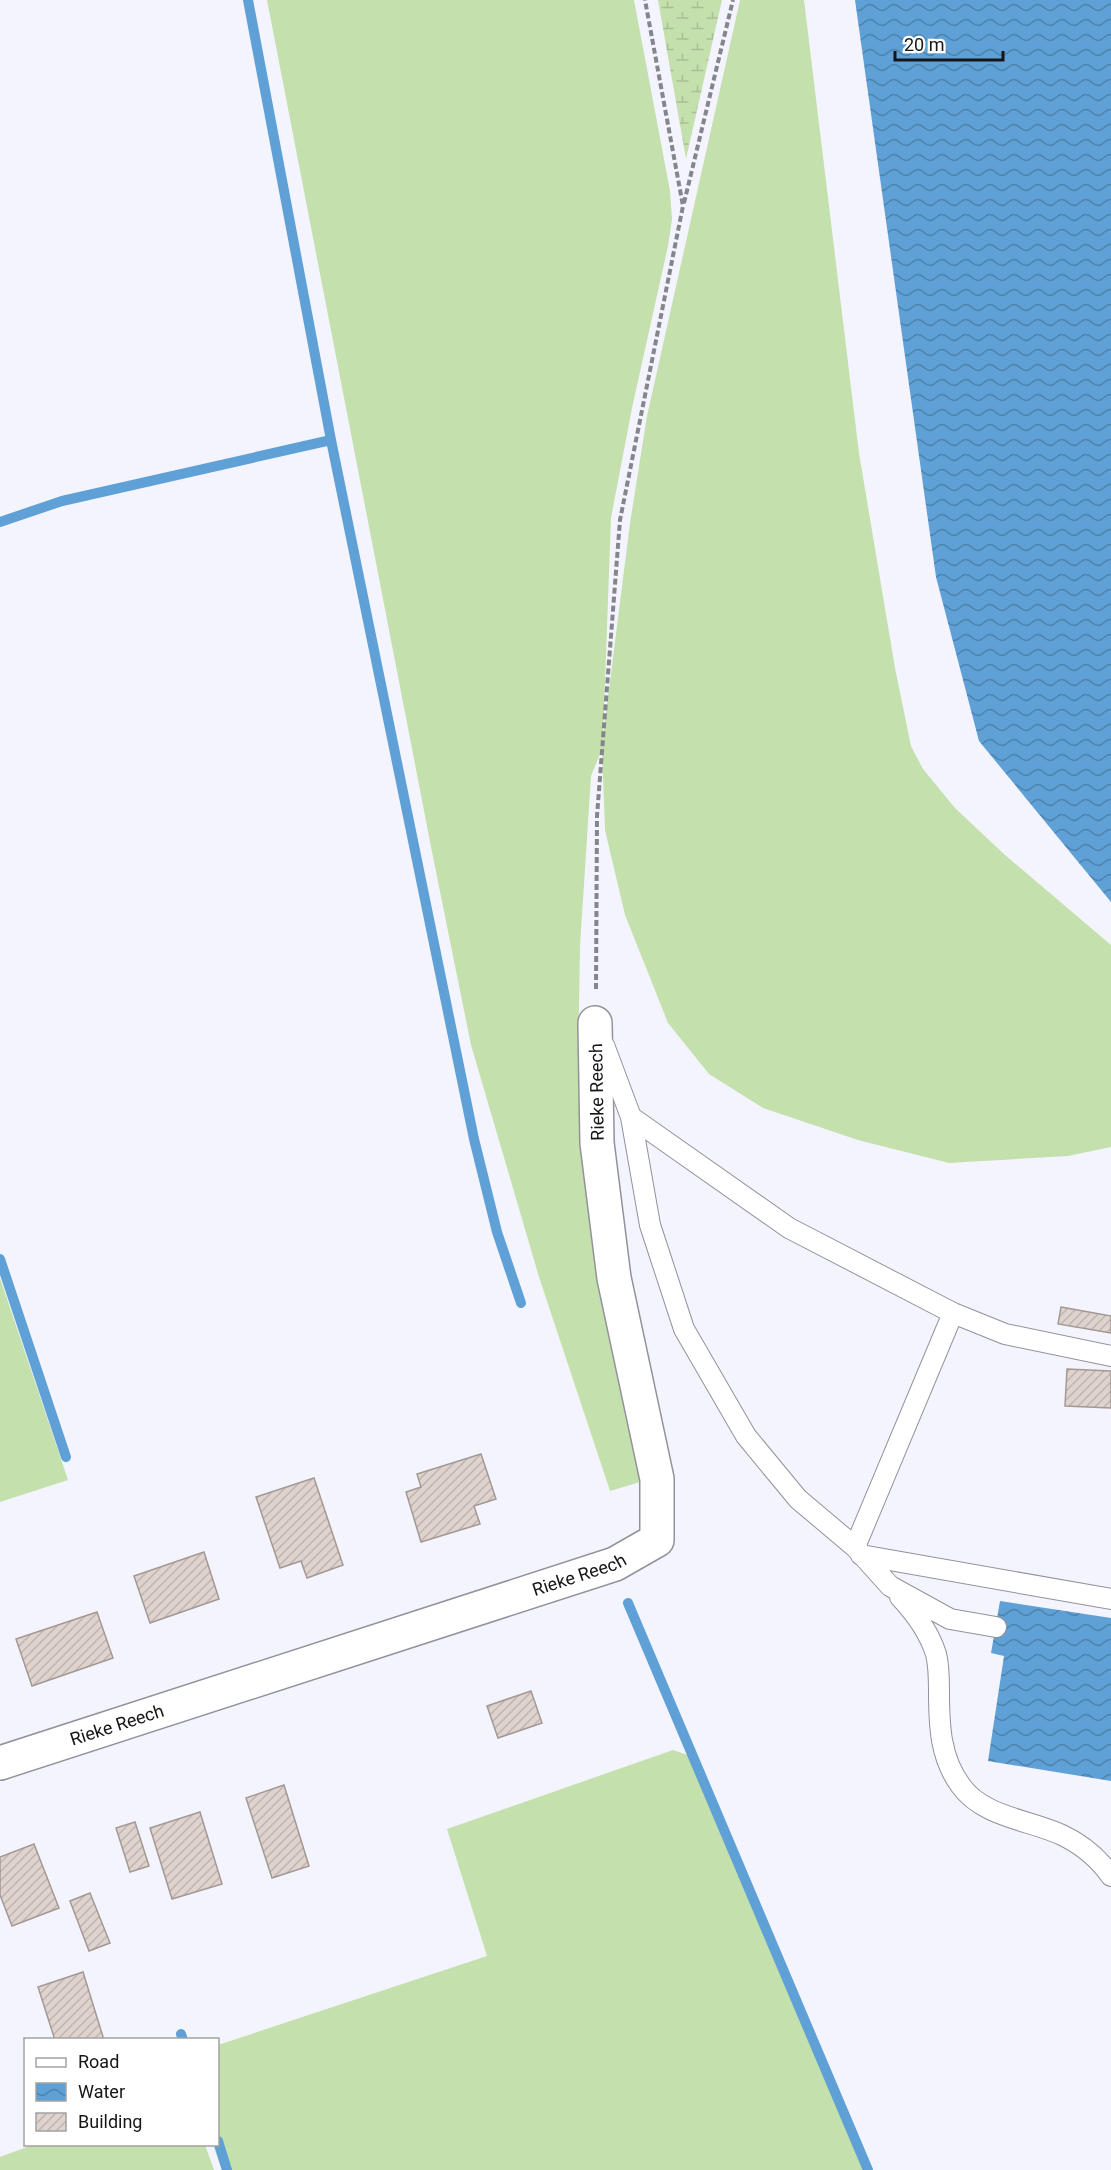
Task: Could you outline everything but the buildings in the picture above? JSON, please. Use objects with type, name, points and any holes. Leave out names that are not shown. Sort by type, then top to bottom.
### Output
[{"type":"street","name":"Rieke Reech","points":[[0,1763],[615,1564],[657,1540],[657,1479],[614,1278],[597,1143],[595,1023]]},
{"type":"lane","points":[[595,1023],[631,1117],[650,1226],[684,1329],[746,1436],[798,1499],[858,1551],[916,1614],[928,1635],[936,1656],[939,1677],[939,1730],[952,1774],[962,1789],[976,1801],[995,1811],[1062,1836],[1084,1849],[1105,1866],[1111,1876]]},
{"type":"lane","points":[[631,1117],[789,1228],[953,1313],[1005,1334],[1111,1356]]},
{"type":"lane","points":[[858,1551],[953,1313]]},
{"type":"lane","points":[[858,1551],[1111,1599]]},
{"type":"lane","points":[[891,1586],[951,1619],[996,1627]]},
{"type":"path","points":[[645,0],[683,206]]},
{"type":"path","points":[[595,1023],[597,816],[620,520],[683,206],[733,0]]},
{"type":"green space","points":[[267,0],[634,0],[670,191],[672,219],[611,518],[603,737],[630,523],[647,416],[740,0],[804,0],[859,453],[895,668],[911,746],[923,769],[955,808],[1005,855],[1111,945],[1111,1147],[1068,1156],[949,1163],[858,1140],[763,1108],[709,1074],[668,1023],[625,915],[605,830],[602,749],[591,776],[580,946],[578,1066],[640,1482],[610,1491],[539,1277],[471,1045]]},
{"type":"green space","points":[[658,0],[722,0],[686,159]]},
{"type":"green space","points":[[0,1278],[68,1480],[0,1502]]},
{"type":"green space","points":[[673,1750],[688,1755],[863,2170],[222,2170],[213,2146],[219,2146],[219,2045],[487,1956],[447,1829]]},
{"type":"green space","points":[[30,2146],[205,2146],[214,2170],[0,2170],[0,2157]]},
{"type":"water","points":[[855,0],[1111,0],[1111,902],[979,741],[936,577]]},
{"type":"water","points":[[1000,1601],[1111,1618],[1111,1781],[988,1761],[1004,1656],[991,1653]]},
{"type":"waterway","points":[[248,0],[331,440],[474,1139],[497,1232],[521,1303]]},
{"type":"waterway","points":[[0,522],[62,501],[331,440]]},
{"type":"waterway","points":[[0,1259],[66,1457]]},
{"type":"waterway","points":[[628,1603],[868,2170]]},
{"type":"waterway","points":[[181,2034],[182,2038]]},
{"type":"waterway","points":[[219,2144],[227,2170]]}]
